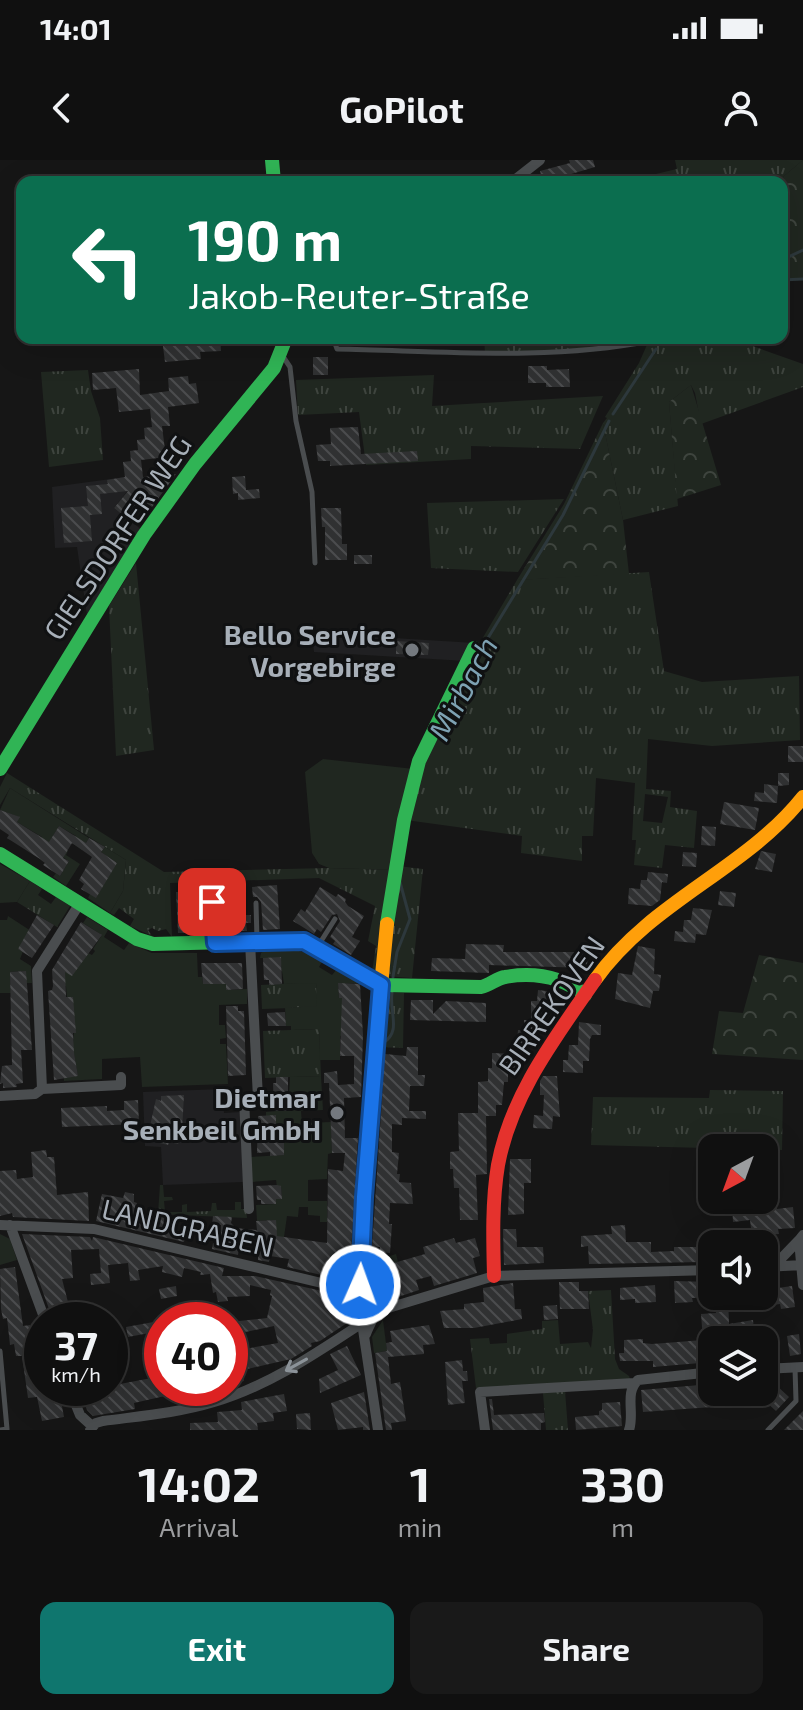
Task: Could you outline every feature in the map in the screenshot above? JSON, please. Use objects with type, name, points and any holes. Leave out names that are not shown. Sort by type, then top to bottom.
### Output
[{"type":"street","points":[[520,176],[540,160]]},
{"type":"street","name":"GIELSDORFER WEG","points":[[0,769],[151,525],[195,464],[267,376],[284,344]]},
{"type":"street","points":[[365,1340],[370,1304],[360,1285],[364,1197],[381,985],[395,870],[413,777],[474,648]]},
{"type":"street","name":"BIRREKOVEN","points":[[494,1276],[493,1199],[504,1134],[529,1077],[621,947],[787,817],[803,797]]},
{"type":"street","points":[[0,854],[145,942],[163,945],[300,940],[318,947],[381,985],[481,987],[502,977],[554,977],[568,982],[585,995]]},
{"type":"street","points":[[42,1089],[37,971],[80,903]]},
{"type":"street","points":[[249,1209],[244,1098],[258,1098],[254,941]]},
{"type":"street","points":[[0,1096],[30,1095],[42,1089],[121,1085],[121,1077]]},
{"type":"street","points":[[5,1225],[37,1302]]},
{"type":"street","name":"LANDGRABEN","points":[[5,1225],[94,1229],[351,1290],[370,1304]]},
{"type":"street","points":[[801,1237],[803,1285]]},
{"type":"street","points":[[778,1258],[801,1237]]},
{"type":"street","points":[[778,1266],[802,1265]]},
{"type":"street","points":[[378,1430],[365,1340],[355,1306],[396,1306],[494,1276],[698,1270]]},
{"type":"street","points":[[76,1406],[91,1428],[103,1421],[228,1398],[294,1367],[367,1317],[370,1304]]},
{"type":"street","points":[[778,1368],[799,1367]]},
{"type":"street","points":[[485,1430],[480,1392],[634,1383],[645,1377],[698,1373]]},
{"type":"street","points":[[629,1430],[630,1392],[634,1383]]},
{"type":"lane","points":[[284,344],[296,421],[312,492],[315,563]]},
{"type":"lane","points":[[335,344],[337,349],[531,353],[628,344]]},
{"type":"lane","points":[[212,902],[215,943]]},
{"type":"lane","points":[[254,941],[256,903]]},
{"type":"lane","points":[[318,947],[335,919]]},
{"type":"lane","points":[[0,1351],[7,1429],[0,1430]]},
{"type":"lane","points":[[768,1430],[796,1401],[799,1367]]},
{"type":"shaded area","points":[[140,475],[114,508],[142,530],[87,615],[77,547],[55,548],[52,487]]},
{"type":"shaded area","points":[[312,633],[475,643],[466,661],[314,652]]},
{"type":"shaded area","points":[[222,1089],[224,1113],[241,1112],[243,1182],[163,1185],[161,1147],[145,1146],[143,1092]]},
{"type":"green space","points":[[675,160],[803,160],[784,176],[656,176],[677,169]]},
{"type":"green space","points":[[803,160],[803,279],[788,280],[788,176],[784,176]]},
{"type":"green space","points":[[484,344],[631,344],[569,351],[485,353]]},
{"type":"green space","points":[[647,344],[747,344],[803,364],[803,387],[701,424],[691,385],[669,402],[678,506],[623,520],[603,423]]},
{"type":"green space","points":[[88,370],[100,418],[103,460],[49,467],[41,372]]},
{"type":"green space","points":[[434,375],[432,406],[603,396],[580,449],[471,446],[471,459],[366,465],[359,412],[298,415],[296,380]]},
{"type":"green space","points":[[691,385],[721,485],[677,499],[669,402]]},
{"type":"green space","points":[[603,423],[623,520],[629,574],[517,580],[564,504]]},
{"type":"green space","points":[[564,499],[518,572],[431,568],[427,503]]},
{"type":"green space","points":[[136,563],[154,750],[116,756],[109,606]]},
{"type":"green space","points":[[649,572],[664,671],[702,682],[799,676],[800,740],[712,746],[648,739],[646,789],[671,791],[670,807],[697,811],[694,848],[665,845],[662,868],[634,865],[635,783],[596,778],[593,836],[582,836],[582,861],[521,853],[522,836],[406,820],[416,772],[475,651],[517,580]],"holes":[[[645,794],[668,797],[662,823],[643,821]]]},
{"type":"green space","points":[[323,759],[414,769],[393,870],[329,868],[319,864],[312,853],[305,772]]},
{"type":"green space","points":[[7,773],[164,872],[329,868],[393,870],[377,971],[372,972],[376,946],[368,941],[375,906],[319,878],[170,883],[172,937],[166,929],[148,930],[152,936],[130,926],[134,919],[119,908],[114,915],[110,913],[123,891],[126,860],[10,788],[0,805],[0,787]]},
{"type":"green space","points":[[10,788],[89,838],[82,850],[72,843],[76,836],[59,826],[51,839],[80,864],[66,886],[53,877],[56,873],[60,876],[69,861],[38,846],[42,837],[17,822],[19,817],[0,810]]},
{"type":"green space","points":[[105,847],[126,860],[123,891],[110,913],[88,898],[90,894],[96,897],[104,884],[90,875],[117,863],[101,852]]},
{"type":"green space","points":[[0,864],[30,881],[17,902],[0,903]]},
{"type":"green space","points":[[398,866],[423,869],[412,978],[386,976]]},
{"type":"green space","points":[[30,881],[42,889],[38,895],[51,904],[56,897],[70,906],[57,927],[17,902]]},
{"type":"green space","points":[[8,916],[31,931],[20,959],[31,966],[32,983],[26,983],[26,971],[10,972],[11,993],[0,993],[0,920],[7,920]]},
{"type":"green space","points":[[87,917],[108,930],[104,937],[124,950],[129,943],[152,953],[197,953],[198,977],[202,977],[203,984],[217,984],[226,977],[226,990],[247,989],[247,1004],[219,1005],[219,1025],[225,1025],[226,1038],[220,1039],[220,1044],[226,1044],[228,1084],[142,1087],[140,1057],[102,1059],[102,1079],[64,1081],[64,1077],[78,1076],[74,1054],[67,1054],[73,1044],[75,1022],[68,1022],[73,997],[67,997],[66,986],[61,986],[62,969],[95,951],[93,949],[102,935],[83,923]]},
{"type":"green space","points":[[265,950],[309,954],[323,960],[319,967],[332,975],[337,969],[360,983],[338,984],[339,998],[347,998],[347,1035],[340,1036],[340,1060],[320,1060],[319,1029],[291,1030],[291,1026],[286,1026],[285,1008],[317,1006],[316,983],[284,984],[280,958],[260,958]]},
{"type":"green space","points":[[759,955],[803,963],[803,1060],[712,1054],[719,1011],[743,1013]]},
{"type":"green space","points":[[316,982],[318,1007],[262,1009],[261,985]]},
{"type":"green space","points":[[404,993],[403,1048],[378,1047],[386,995]]},
{"type":"green space","points":[[319,1029],[321,1076],[265,1078],[263,1031]]},
{"type":"green space","points":[[321,1076],[323,1110],[301,1111],[302,1123],[331,1122],[332,1153],[328,1154],[327,1179],[308,1180],[308,1201],[327,1201],[327,1222],[320,1222],[320,1216],[308,1215],[308,1207],[299,1207],[298,1217],[287,1216],[284,1237],[276,1244],[276,1220],[257,1221],[256,1205],[276,1204],[276,1199],[282,1199],[281,1187],[277,1187],[276,1180],[252,1182],[251,1157],[283,1155],[284,1137],[268,1137],[276,1129],[276,1116],[266,1116],[266,1112],[288,1110],[290,1077]]},
{"type":"green space","points":[[710,1090],[783,1091],[782,1150],[778,1150],[778,1134],[698,1134],[698,1148],[591,1145],[593,1097],[709,1098]]},
{"type":"green space","points":[[160,1185],[163,1185],[164,1197],[172,1197],[173,1200],[164,1201],[165,1212],[182,1212],[182,1205],[187,1204],[187,1212],[211,1211],[212,1203],[216,1203],[217,1210],[235,1210],[235,1202],[241,1202],[241,1209],[246,1209],[247,1218],[158,1214]]},
{"type":"green space","points":[[0,1234],[10,1239],[17,1260],[0,1265]]},
{"type":"green space","points":[[396,1254],[398,1262],[380,1267],[386,1288],[369,1290],[368,1263]]},
{"type":"green space","points":[[611,1290],[615,1359],[619,1369],[630,1379],[476,1388],[470,1339],[489,1338],[490,1344],[507,1343],[507,1334],[542,1329],[542,1321],[558,1320],[560,1344],[588,1342],[591,1348],[593,1330],[588,1291]]},
{"type":"green space","points":[[383,1320],[387,1351],[374,1353],[372,1337]]},
{"type":"green space","points":[[565,1391],[568,1430],[546,1430],[543,1393]]},
{"type":"building","points":[[569,160],[593,160],[595,167],[564,176],[541,176],[540,171],[570,163]]},
{"type":"building","points":[[163,344],[220,344],[221,351],[200,352],[201,359],[165,362]]},
{"type":"building","points":[[313,357],[328,357],[328,375],[313,375]]},
{"type":"building","points":[[528,366],[547,366],[547,370],[569,369],[570,387],[528,383]]},
{"type":"building","points":[[139,369],[140,395],[169,391],[168,378],[188,376],[189,384],[196,383],[199,403],[168,407],[170,426],[162,426],[168,474],[176,474],[152,507],[143,502],[130,521],[114,508],[128,491],[100,494],[102,514],[90,515],[92,541],[64,543],[61,508],[88,506],[86,486],[108,484],[107,480],[125,477],[123,462],[131,461],[130,451],[138,450],[137,440],[145,439],[144,428],[152,427],[150,409],[119,412],[116,388],[93,390],[92,373]],"holes":[[[158,458],[160,475],[143,477],[141,460]]]},
{"type":"building","points":[[358,427],[361,454],[417,451],[418,461],[330,466],[330,461],[318,461],[316,445],[331,444],[330,428]]},
{"type":"building","points":[[245,476],[246,490],[259,489],[260,498],[238,500],[238,493],[233,494],[232,477]]},
{"type":"building","points":[[321,508],[341,508],[342,544],[347,544],[347,560],[325,560],[325,527],[322,527]]},
{"type":"building","points":[[354,555],[372,555],[372,564],[354,564]]},
{"type":"building","name":"Bello Service Vorgebirge","points":[[396,641],[429,643],[428,655],[396,654]]},
{"type":"building","points":[[788,746],[803,746],[803,762],[788,762]]},
{"type":"building","points":[[778,773],[789,773],[789,785],[778,786]]},
{"type":"building","points":[[764,784],[778,786],[777,803],[754,801],[755,792],[764,793]]},
{"type":"building","points":[[724,802],[759,808],[755,830],[720,824]]},
{"type":"building","points":[[0,810],[20,817],[17,822],[49,842],[59,826],[86,843],[89,838],[105,847],[101,852],[117,863],[96,898],[81,889],[84,884],[79,880],[92,857],[72,843],[63,858],[69,861],[60,876],[7,838],[9,835],[0,829]]},
{"type":"building","points":[[702,826],[716,827],[715,846],[701,845]]},
{"type":"building","points":[[761,851],[776,854],[772,872],[755,869]]},
{"type":"building","points":[[683,852],[697,853],[696,867],[682,866]]},
{"type":"building","points":[[648,872],[668,874],[667,883],[662,882],[660,900],[652,906],[628,904],[629,888],[640,889],[641,880],[647,880]]},
{"type":"building","points":[[202,883],[212,883],[213,895],[202,896]]},
{"type":"building","points":[[277,885],[280,929],[263,930],[261,902],[253,897],[252,887]]},
{"type":"building","points":[[320,887],[346,899],[348,906],[364,916],[352,937],[360,941],[351,955],[333,944],[335,941],[330,937],[340,921],[337,914],[332,915],[321,932],[317,929],[314,934],[293,921],[301,909],[305,912]]},
{"type":"building","points":[[239,890],[240,915],[251,915],[251,923],[246,923],[247,931],[227,931],[227,924],[219,924],[218,891]]},
{"type":"building","points":[[195,891],[198,933],[178,933],[176,892]]},
{"type":"building","points":[[720,891],[736,893],[734,907],[718,905]]},
{"type":"building","points":[[693,908],[712,910],[706,935],[696,934],[695,943],[674,941],[675,931],[683,932],[684,920],[691,920]]},
{"type":"building","points":[[37,915],[54,925],[32,958],[18,949]]},
{"type":"building","points":[[81,922],[102,935],[72,976],[65,972],[66,997],[73,997],[74,1053],[78,1076],[54,1080],[48,991],[53,986],[52,970]]},
{"type":"building","points":[[466,944],[504,945],[503,952],[588,952],[587,968],[489,965],[489,973],[431,971],[432,958],[465,959]]},
{"type":"building","points":[[638,946],[655,949],[654,974],[661,975],[659,991],[653,991],[650,1008],[615,999],[618,973],[632,975]]},
{"type":"building","points":[[281,957],[282,984],[269,985],[269,980],[264,980],[263,958]]},
{"type":"building","points":[[201,963],[242,963],[243,989],[226,990],[226,984],[203,984]]},
{"type":"building","points":[[26,971],[32,1050],[21,1050],[23,1083],[16,1084],[17,1087],[3,1088],[3,1083],[0,1084],[2,1066],[12,1065],[10,972]]},
{"type":"building","points":[[338,983],[360,984],[363,1035],[361,1097],[344,1098],[345,1138],[358,1138],[351,1254],[347,1254],[343,1280],[287,1267],[289,1259],[270,1256],[269,1262],[258,1260],[259,1241],[240,1237],[238,1255],[212,1249],[213,1243],[219,1244],[221,1225],[212,1225],[213,1216],[232,1217],[231,1223],[236,1228],[257,1230],[256,1221],[276,1220],[277,1236],[327,1243],[328,1169],[343,1171],[345,1153],[332,1153],[329,1083],[324,1083],[324,1073],[337,1071],[338,1085],[354,1084],[354,1056],[340,1056],[342,998],[339,998]]},
{"type":"building","points":[[538,990],[554,992],[554,1001],[547,1001],[547,1012],[543,1011],[541,1030],[535,1030],[534,1040],[526,1040],[525,1054],[516,1054],[518,1030],[524,1030],[524,1020],[531,1020],[531,1001],[537,1001]]},
{"type":"building","points":[[411,1000],[433,1000],[433,1014],[446,1001],[486,1003],[486,1022],[410,1020]]},
{"type":"building","points":[[226,1006],[238,1006],[238,1011],[244,1011],[246,1075],[228,1076]]},
{"type":"building","points":[[285,1012],[286,1026],[268,1026],[267,1013]]},
{"type":"building","points":[[579,1022],[601,1025],[601,1035],[592,1035],[590,1039],[589,1061],[583,1061],[583,1073],[563,1072],[563,1060],[568,1060],[569,1045],[578,1045]]},
{"type":"building","points":[[407,1047],[418,1047],[418,1075],[425,1075],[424,1086],[410,1086],[409,1111],[426,1111],[426,1119],[402,1118],[402,1125],[392,1124],[392,1152],[399,1153],[399,1182],[411,1183],[413,1204],[390,1203],[390,1253],[380,1252],[380,1247],[372,1246],[385,1054],[406,1056]]},
{"type":"building","points":[[492,1053],[516,1054],[516,1068],[508,1068],[508,1082],[504,1082],[502,1105],[496,1105],[496,1116],[486,1116],[487,1174],[476,1175],[478,1220],[460,1220],[459,1188],[454,1188],[453,1169],[450,1169],[450,1152],[459,1151],[458,1113],[478,1113],[478,1082],[488,1081]]},
{"type":"building","points":[[543,1076],[557,1076],[560,1117],[553,1116],[552,1129],[533,1128],[534,1115],[543,1116],[544,1095],[540,1095],[540,1081]]},
{"type":"building","points":[[276,1077],[288,1077],[288,1111],[274,1111],[273,1083],[276,1083]]},
{"type":"building","points":[[184,1095],[178,1144],[147,1140],[156,1099],[161,1101],[161,1096]]},
{"type":"building","points":[[138,1100],[139,1124],[62,1127],[61,1108],[107,1106],[107,1111],[124,1110],[124,1101]]},
{"type":"building","points":[[276,1115],[276,1137],[284,1137],[284,1155],[257,1153],[258,1116]]},
{"type":"building","points":[[46,1150],[47,1157],[54,1157],[57,1195],[88,1192],[89,1221],[13,1217],[12,1213],[0,1216],[0,1171],[16,1170],[17,1179],[33,1177],[31,1152]]},
{"type":"building","points":[[510,1159],[531,1159],[531,1183],[524,1183],[524,1214],[508,1215]]},
{"type":"building","points":[[256,1186],[281,1186],[282,1199],[276,1199],[276,1204],[261,1204],[261,1200],[257,1200]]},
{"type":"building","points":[[125,1192],[134,1194],[134,1202],[137,1203],[134,1214],[172,1214],[170,1232],[185,1236],[184,1242],[96,1221],[102,1194],[123,1198]]},
{"type":"building","points":[[793,1207],[795,1228],[778,1229],[779,1234],[778,1234],[778,1230],[751,1230],[750,1220],[733,1222],[733,1214],[778,1214],[778,1209]]},
{"type":"building","points":[[625,1225],[626,1242],[651,1242],[651,1252],[674,1251],[674,1247],[698,1247],[698,1262],[589,1264],[588,1246],[581,1247],[581,1236],[612,1234],[611,1226]]},
{"type":"building","points":[[503,1229],[516,1229],[517,1247],[543,1247],[544,1263],[504,1265]]},
{"type":"building","points":[[22,1234],[90,1237],[92,1241],[93,1237],[224,1268],[222,1276],[255,1276],[331,1293],[328,1305],[348,1303],[353,1319],[320,1341],[311,1343],[312,1346],[291,1359],[248,1369],[248,1348],[278,1343],[274,1326],[248,1332],[248,1320],[267,1318],[271,1290],[250,1285],[250,1296],[227,1297],[228,1301],[218,1302],[210,1274],[200,1275],[201,1272],[184,1268],[182,1277],[162,1272],[163,1266],[138,1270],[140,1280],[130,1281],[128,1263],[108,1265],[110,1283],[91,1285],[90,1274],[101,1273],[99,1249],[71,1250],[73,1278],[62,1279],[68,1302],[47,1302]]},
{"type":"building","points":[[454,1238],[456,1243],[475,1238],[480,1256],[473,1258],[477,1273],[434,1286],[431,1276],[416,1280],[419,1290],[389,1300],[380,1267],[425,1254],[423,1247]]},
{"type":"building","points":[[15,1267],[24,1326],[24,1370],[22,1356],[16,1356],[14,1344],[10,1345],[7,1318],[3,1319],[0,1269]]},
{"type":"building","points":[[674,1281],[698,1282],[698,1298],[692,1298],[693,1302],[675,1303]]},
{"type":"building","points":[[559,1282],[579,1282],[579,1291],[588,1291],[589,1309],[560,1309]]},
{"type":"building","points":[[513,1283],[515,1309],[521,1309],[522,1319],[474,1328],[444,1328],[440,1311],[464,1309],[464,1304],[484,1302],[483,1288]]},
{"type":"building","points":[[655,1285],[656,1302],[620,1300],[620,1288]]},
{"type":"building","points":[[176,1286],[177,1296],[161,1299],[159,1289]]},
{"type":"building","points":[[792,1286],[795,1307],[781,1309],[778,1288]]},
{"type":"building","points":[[557,1305],[558,1319],[544,1320],[543,1306]]},
{"type":"building","points":[[716,1310],[728,1310],[729,1324],[753,1320],[754,1326],[702,1326],[701,1314],[716,1313]]},
{"type":"building","points":[[144,1324],[144,1334],[128,1337],[128,1327]]},
{"type":"building","points":[[429,1325],[435,1344],[423,1345],[424,1354],[388,1357],[391,1384],[400,1382],[406,1421],[391,1423],[392,1430],[386,1430],[375,1353],[387,1351],[386,1343],[392,1342],[390,1331]]},
{"type":"building","points":[[799,1334],[801,1354],[790,1356],[787,1336]]},
{"type":"building","points":[[643,1339],[643,1343],[698,1340],[698,1363],[653,1367],[653,1361],[620,1361],[619,1353],[624,1353],[624,1340]]},
{"type":"building","points":[[347,1346],[361,1375],[320,1393],[319,1379],[338,1370],[330,1354]]},
{"type":"building","points":[[462,1360],[468,1381],[462,1381],[465,1403],[448,1405],[445,1362]]},
{"type":"building","points":[[144,1379],[144,1401],[134,1403],[135,1409],[93,1416],[87,1410],[85,1406],[128,1406],[128,1382]]},
{"type":"building","points":[[698,1385],[698,1406],[725,1406],[643,1412],[641,1390]]},
{"type":"building","points":[[778,1387],[789,1397],[776,1411],[770,1406],[778,1406]]},
{"type":"building","points":[[364,1392],[370,1430],[363,1430],[363,1427],[338,1430],[331,1403]]},
{"type":"building","points":[[284,1394],[287,1411],[273,1413],[274,1421],[257,1423],[258,1430],[190,1430],[190,1423],[218,1422],[217,1412],[242,1410],[242,1406],[248,1406],[248,1401]]},
{"type":"building","points":[[489,1399],[492,1399],[494,1415],[544,1413],[545,1422],[541,1423],[541,1430],[493,1430]]},
{"type":"building","points":[[620,1402],[622,1426],[576,1430],[575,1417],[599,1415],[602,1403]]},
{"type":"building","points":[[39,1406],[62,1406],[64,1417],[42,1421]]},
{"type":"building","points":[[803,1411],[803,1430],[784,1430]]},
{"type":"building","points":[[310,1413],[311,1430],[297,1429],[296,1414]]},
{"type":"waterway","name":"Mirbach","points":[[788,257],[803,250]]},
{"type":"waterway","points":[[788,280],[803,279]]},
{"type":"waterway","name":"Mirbach","points":[[613,414],[656,349]]},
{"type":"waterway","name":"Mirbach","points":[[480,651],[563,515],[609,421]]},
{"type":"waterway","name":"Mirbach","points":[[393,977],[397,952],[410,919],[400,882]]},
{"type":"waterway","name":"Mirbach","points":[[383,1043],[392,1033],[392,993]]},
{"type":"traffic: fast","points":[[272,160],[273,176]]},
{"type":"traffic: fast","points":[[0,769],[144,535],[195,464],[274,368],[284,344]]},
{"type":"traffic: fast","points":[[387,924],[404,820],[419,761],[474,648]]},
{"type":"traffic: fast","points":[[0,854],[137,939],[153,944],[300,940],[313,944],[381,985],[481,987],[502,978],[526,975],[557,980],[585,995]]},
{"type":"traffic: slow","points":[[595,980],[643,928],[754,845],[780,823],[803,797]]},
{"type":"traffic: slow","points":[[364,1295],[360,1285],[375,1047],[387,924]]},
{"type":"traffic: jam","points":[[494,1276],[495,1192],[504,1139],[536,1068],[595,980]]},
{"type":"place","name":"Bello Service Vorgebirge","points":[[412,650]]},
{"type":"place","name":"Dietmar Senkbeil GmbH","points":[[337,1113]]},
{"type":"route","points":[[212,902],[215,943],[309,942],[381,985],[360,1285]]}]
